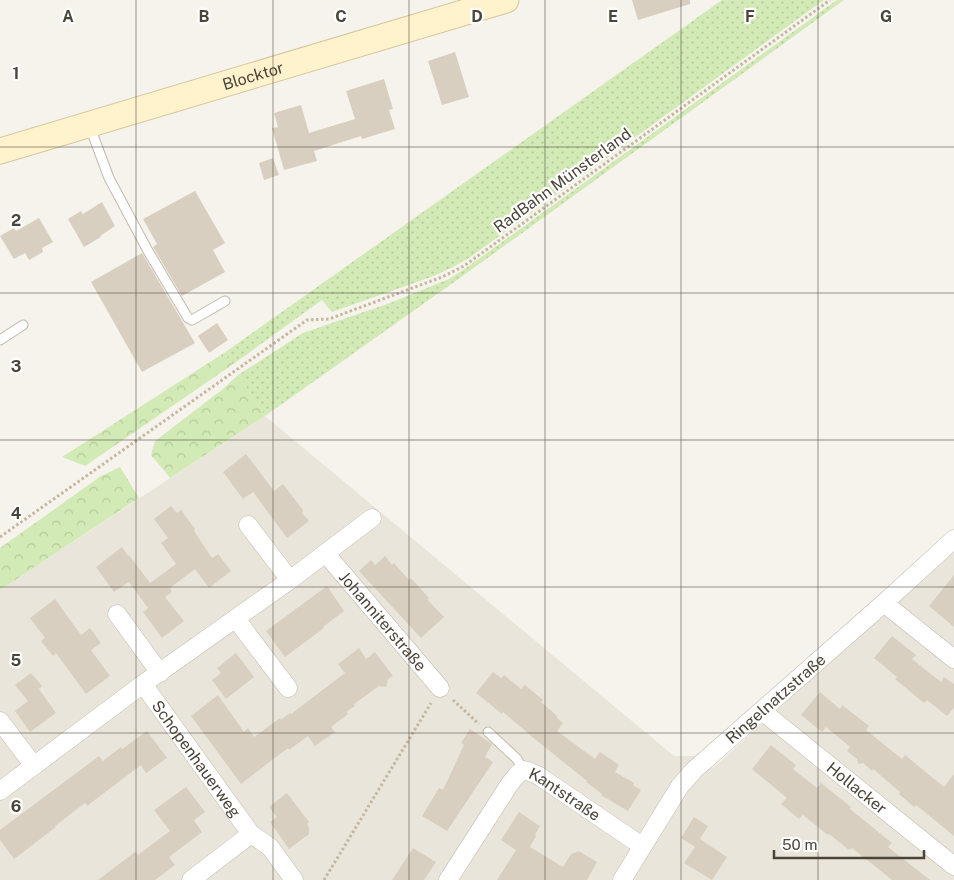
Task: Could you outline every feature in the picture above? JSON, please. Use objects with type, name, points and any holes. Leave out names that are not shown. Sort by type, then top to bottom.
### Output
[{"type":"main road","name":"Blocktor","points":[[0,151],[506,0]]},
{"type":"street","points":[[0,791],[143,684],[326,554],[372,518]]},
{"type":"street","points":[[248,525],[290,580]]},
{"type":"street","name":"Ringelnatzstraße","points":[[622,880],[680,786],[762,710],[954,539]]},
{"type":"street","name":"Johanniterstraße","points":[[326,554],[440,688]]},
{"type":"street","points":[[884,603],[954,659]]},
{"type":"street","points":[[118,614],[160,673]]},
{"type":"street","points":[[236,619],[288,688]]},
{"type":"street","name":"Schopenhauerweg","points":[[143,684],[251,834],[270,847],[294,880]]},
{"type":"street","name":"Hollacker","points":[[762,710],[954,866]]},
{"type":"street","points":[[0,721],[34,766]]},
{"type":"street","name":"Kantstraße","points":[[448,880],[510,785],[523,770],[539,776],[642,846]]},
{"type":"street","name":"Schopenhauerweg","points":[[191,880],[251,834]]},
{"type":"lane","points":[[89,124],[109,178],[148,251],[188,318],[192,320],[225,301]]},
{"type":"lane","points":[[0,340],[23,325]]},
{"type":"lane","points":[[488,732],[517,759],[523,770]]},
{"type":"path","name":"RadBahn Münsterland","points":[[0,537],[307,320],[329,319],[442,277],[464,266],[830,0]]},
{"type":"path","points":[[324,880],[440,688],[488,732]]},
{"type":"shaded area","points":[[265,416],[674,756],[698,756],[713,768],[954,551],[954,880],[0,880],[0,590]]},
{"type":"green space","points":[[722,0],[824,0],[469,258],[431,277],[332,312],[322,300],[232,365],[224,353]]},
{"type":"green space","points":[[837,0],[844,0],[464,275],[265,416],[238,375],[303,333],[390,303],[449,279]]},
{"type":"green space","points":[[224,353],[232,365],[85,466],[62,457]]},
{"type":"green space","points":[[238,375],[265,416],[170,478],[151,455],[155,441],[223,389]]},
{"type":"green space","points":[[120,467],[139,498],[0,590],[0,548],[101,476]]},
{"type":"building","points":[[632,0],[690,0],[690,4],[638,20]]},
{"type":"building","points":[[455,52],[469,97],[442,105],[428,61]]},
{"type":"building","points":[[384,79],[393,109],[389,110],[395,129],[362,139],[361,136],[314,151],[317,161],[284,170],[272,128],[278,127],[274,113],[301,105],[309,133],[355,119],[346,91]]},
{"type":"building","points":[[273,158],[279,175],[264,180],[259,163]]},
{"type":"building","points":[[195,191],[225,243],[213,250],[225,272],[182,296],[153,247],[157,244],[143,219]]},
{"type":"building","points":[[102,202],[115,226],[84,247],[68,219],[81,211],[83,214]]},
{"type":"building","points":[[39,218],[53,242],[42,248],[43,252],[29,260],[25,253],[14,259],[0,236],[14,228],[16,231]]},
{"type":"building","points":[[142,253],[195,343],[142,372],[91,282]]},
{"type":"building","points":[[217,323],[228,340],[209,353],[198,336]]},
{"type":"building","points":[[246,454],[274,491],[283,484],[309,521],[287,538],[253,492],[243,499],[223,472]]},
{"type":"building","points":[[171,506],[177,513],[181,510],[212,558],[218,554],[231,571],[209,588],[195,569],[170,588],[172,592],[165,597],[184,621],[162,638],[143,612],[148,608],[129,582],[114,592],[96,567],[122,547],[150,583],[176,564],[161,543],[168,538],[154,519]]},
{"type":"building","points":[[385,556],[409,580],[411,578],[444,617],[421,638],[359,571],[371,560],[375,565]]},
{"type":"building","points":[[954,575],[954,627],[929,606]]},
{"type":"building","points":[[327,586],[344,611],[285,657],[266,631]]},
{"type":"building","points":[[55,599],[81,635],[90,628],[101,643],[91,650],[110,676],[86,694],[56,653],[53,656],[41,641],[45,638],[30,618]]},
{"type":"building","points":[[892,636],[916,655],[912,659],[941,682],[944,677],[954,684],[954,708],[947,716],[927,700],[924,703],[895,679],[897,677],[874,658]]},
{"type":"building","points":[[359,648],[366,659],[375,652],[393,676],[388,679],[386,687],[379,686],[354,704],[355,706],[346,712],[348,714],[331,727],[335,732],[315,746],[308,736],[289,750],[288,748],[241,784],[191,716],[218,695],[244,732],[248,728],[254,737],[280,718],[281,720],[291,714],[345,673],[338,664]]},
{"type":"building","points":[[236,653],[254,677],[226,699],[212,680],[221,673],[217,668]]},
{"type":"building","points":[[493,672],[501,678],[504,675],[521,689],[525,685],[543,700],[541,702],[563,723],[557,731],[595,759],[600,752],[619,765],[615,772],[634,783],[633,785],[641,790],[628,811],[601,795],[587,781],[503,712],[502,714],[476,693]]},
{"type":"building","points":[[31,673],[42,686],[39,689],[56,713],[30,732],[15,711],[28,701],[15,685]]},
{"type":"building","points":[[820,692],[840,709],[842,705],[869,726],[866,730],[902,759],[905,755],[944,787],[954,774],[954,836],[916,805],[914,807],[873,769],[872,771],[863,763],[858,764],[857,759],[847,751],[850,747],[826,727],[822,732],[801,715]]},
{"type":"building","points":[[470,729],[492,744],[485,757],[493,762],[447,831],[422,816],[439,788],[443,790],[464,745],[461,743]]},
{"type":"building","points":[[147,731],[167,758],[146,773],[141,765],[87,806],[85,803],[14,859],[0,840],[0,830],[99,756],[103,761]]},
{"type":"building","points":[[771,745],[796,765],[793,769],[817,788],[821,783],[851,807],[850,809],[892,843],[888,847],[930,880],[892,880],[852,848],[849,850],[803,815],[799,819],[781,804],[787,798],[752,769]]},
{"type":"building","points":[[186,787],[205,812],[194,820],[202,832],[169,857],[175,865],[155,880],[98,880],[135,852],[138,855],[170,831],[154,810]]},
{"type":"building","points":[[287,793],[309,822],[307,824],[309,834],[289,849],[270,822],[277,817],[269,807]]},
{"type":"building","points":[[519,812],[540,826],[530,847],[563,867],[571,854],[579,851],[597,862],[587,880],[497,880],[516,850],[501,840]]},
{"type":"building","points":[[694,817],[708,826],[700,839],[727,857],[712,880],[684,863],[695,847],[681,838]]},
{"type":"building","points":[[413,848],[436,862],[424,880],[392,880]]}]
